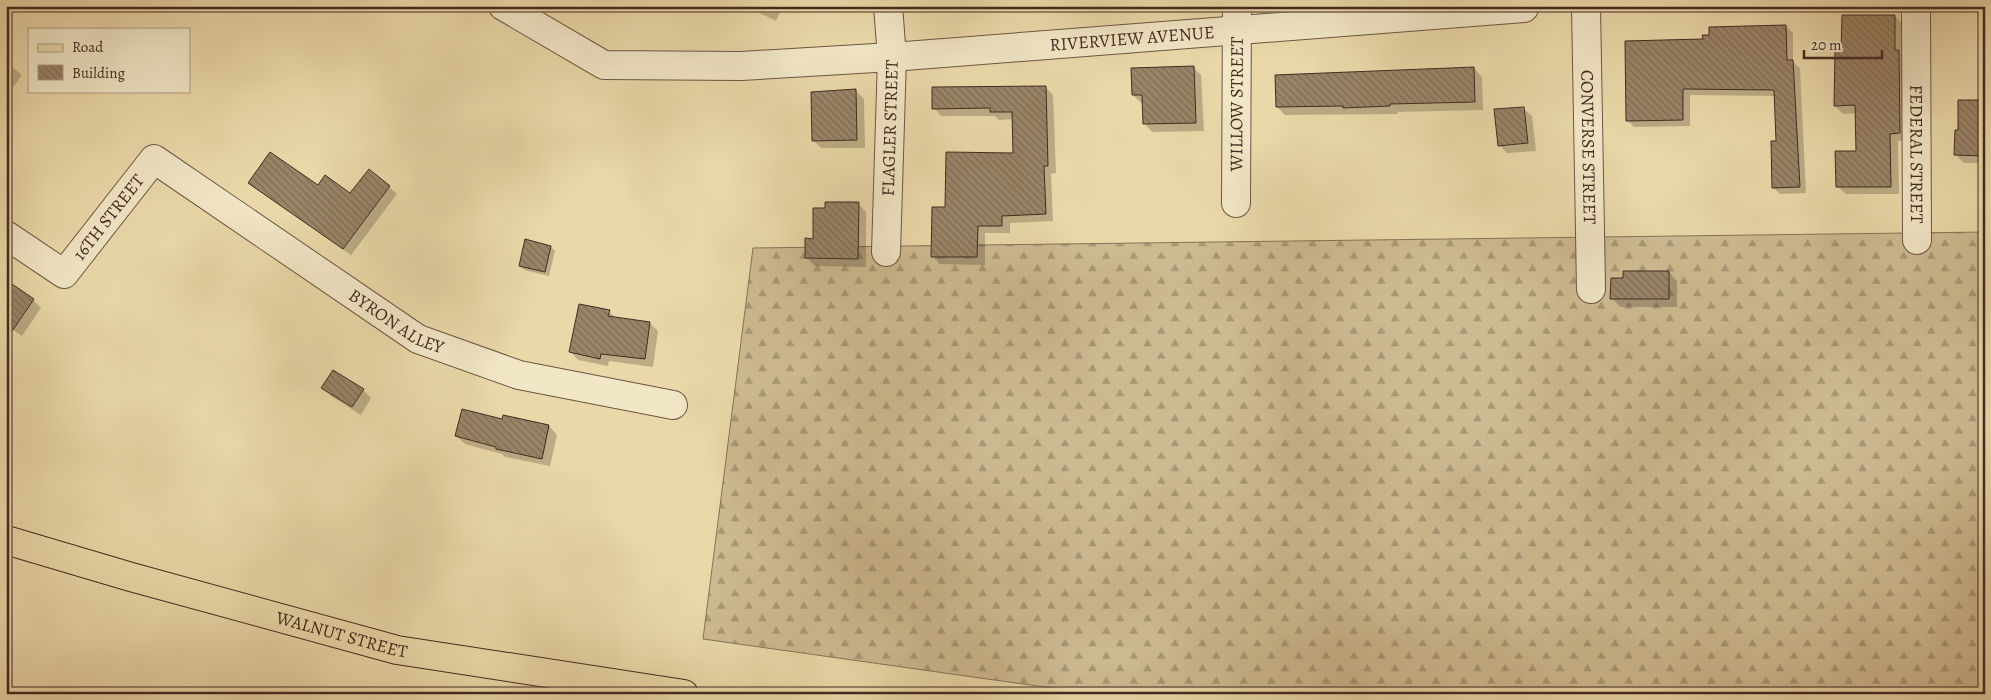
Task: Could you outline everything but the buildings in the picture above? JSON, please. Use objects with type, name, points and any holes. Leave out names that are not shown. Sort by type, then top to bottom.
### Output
[{"type":"main road","name":"WALNUT STREET","points":[[6,540],[131,577],[397,650],[684,694]]},
{"type":"street","name":"RIVERVIEW AVENUE","points":[[503,6],[604,65],[741,66],[892,57],[1236,18],[1524,8]]},
{"type":"street","name":"FLAGLER STREET","points":[[886,252],[892,57],[888,6]]},
{"type":"street","name":"CONVERSE STREET","points":[[1586,6],[1591,289]]},
{"type":"street","name":"FEDERAL STREET","points":[[1916,6],[1917,240]]},
{"type":"street","name":"WILLOW STREET","points":[[1236,18],[1236,203]]},
{"type":"street","name":"16TH STREET","points":[[6,235],[64,274],[154,159]]},
{"type":"street","name":"BYRON ALLEY","points":[[154,159],[418,339],[519,375],[673,405]]},
{"type":"green space","points":[[1985,232],[1985,694],[1094,694],[703,639],[753,248]]}]
